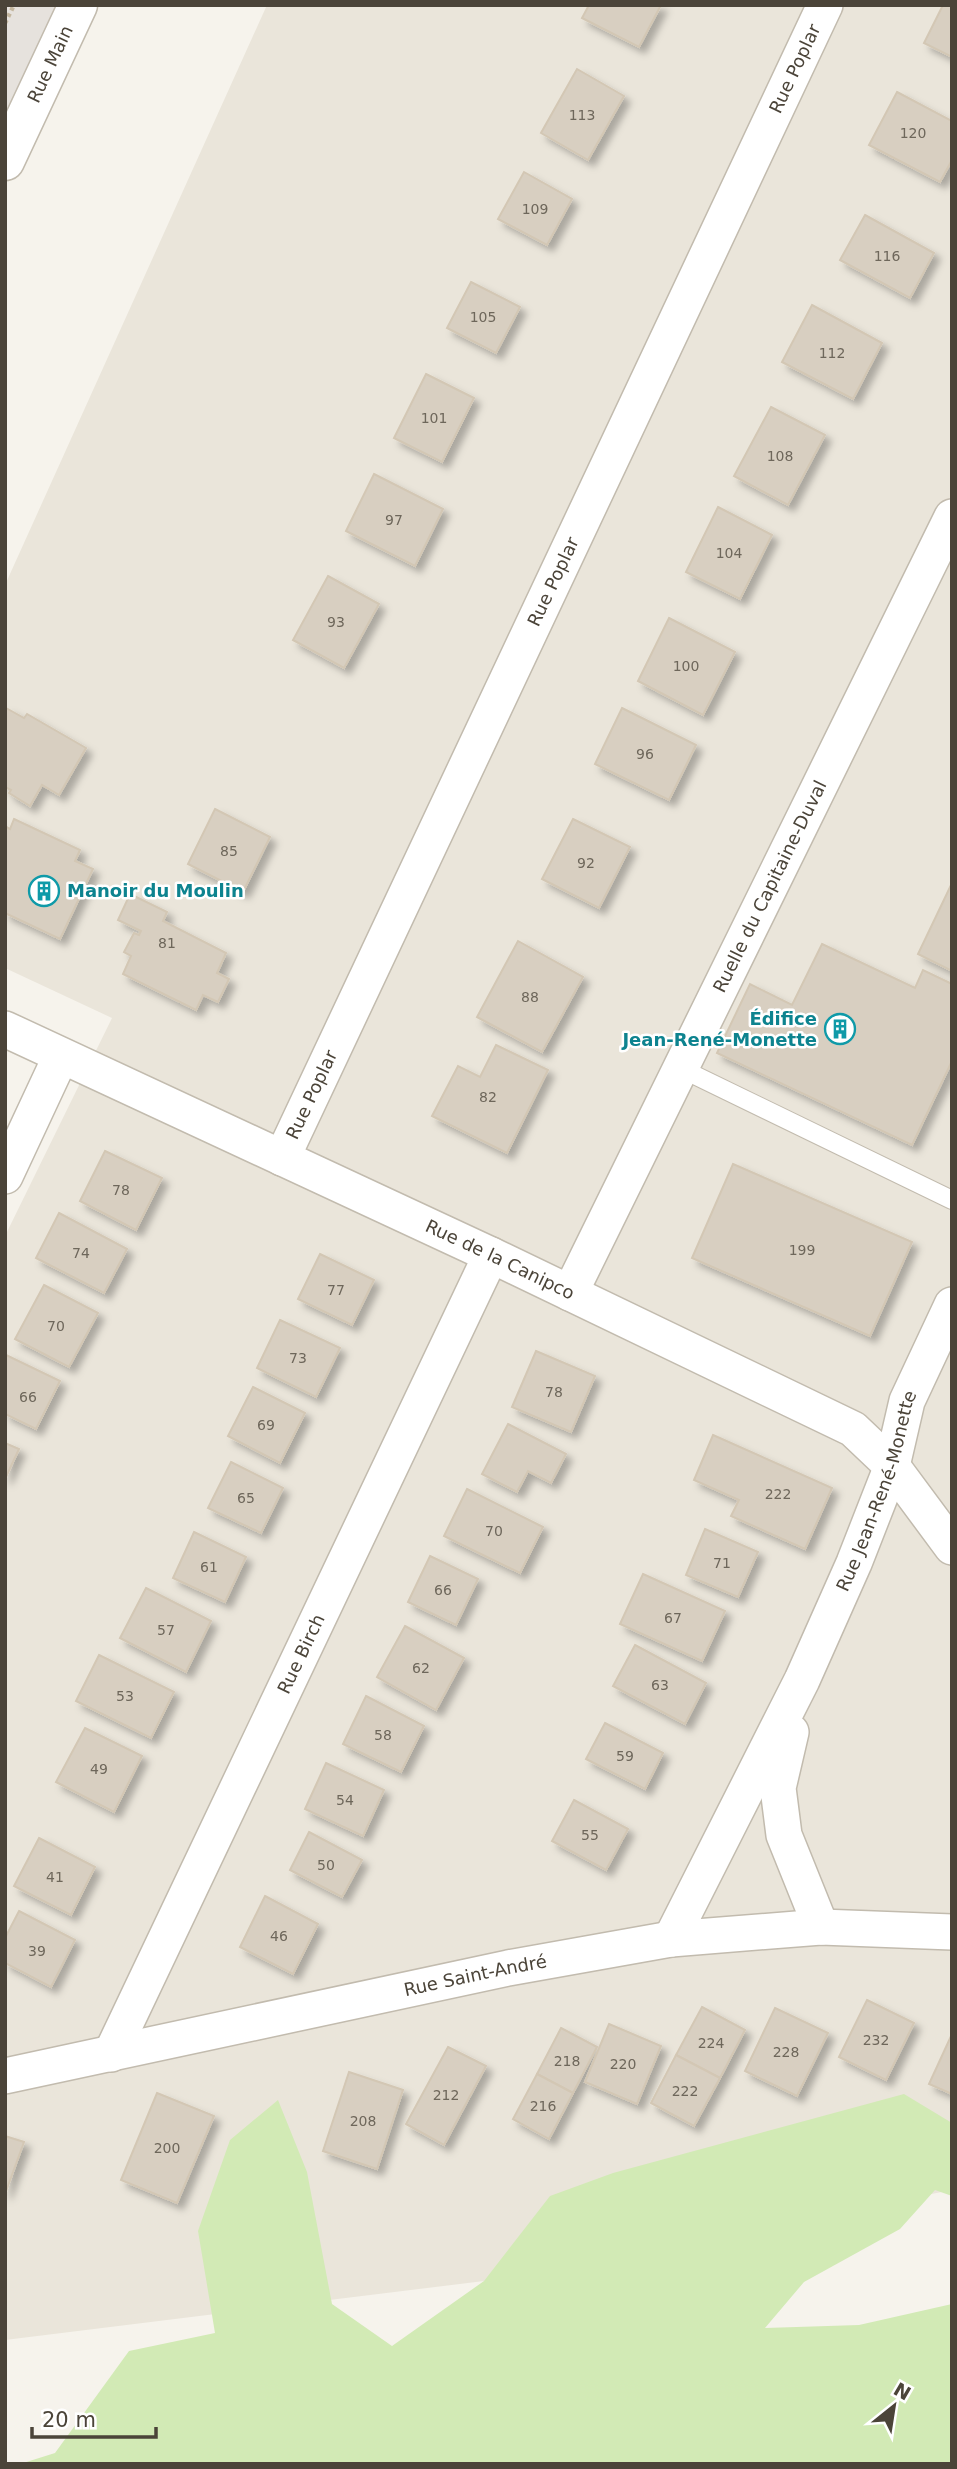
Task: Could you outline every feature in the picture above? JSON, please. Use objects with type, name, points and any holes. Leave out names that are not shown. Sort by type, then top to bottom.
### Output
[{"type":"street","name":"Rue Main","points":[[5,161],[78,5]]},
{"type":"street","name":"Rue Poplar","points":[[282,1158],[825,5]]},
{"type":"street","name":"Ruelle du Capitaine-Duval","points":[[570,1293],[952,517]]},
{"type":"street","name":"Rue de la Canipco","points":[[5,1029],[491,1255],[853,1429],[892,1466],[952,1547]]},
{"type":"street","points":[[5,1176],[61,1055]]},
{"type":"street","name":"Rue Birch","points":[[111,2054],[491,1255]]},
{"type":"street","name":"Rue Jean-René-Monette","points":[[671,1939],[802,1680],[854,1563],[892,1466],[907,1401],[952,1305]]},
{"type":"street","name":"Rue Jean-René-Monette","points":[[802,1680],[778,1788],[784,1835],[821,1927]]},
{"type":"street","name":"Rue Saint-André","points":[[5,2076],[508,1968],[671,1939],[821,1927],[952,1932]]},
{"type":"lane","points":[[680,1068],[952,1200]]},
{"type":"path","points":[[5,23],[14,5]]},
{"type":"shaded area","points":[[5,5],[78,5],[5,160]]},
{"type":"shaded area","points":[[267,5],[952,5],[952,2190],[484,2281],[5,2340],[5,1236],[112,1018],[5,968],[5,585]]},
{"type":"green space","points":[[904,2094],[952,2123],[952,2196],[935,2190],[900,2229],[804,2282],[765,2328],[859,2325],[952,2304],[952,2464],[20,2464],[55,2453],[129,2351],[215,2333],[198,2231],[230,2140],[278,2100],[307,2172],[332,2304],[392,2346],[484,2281],[550,2196],[613,2173]]},
{"type":"building","points":[[589,5],[661,5],[639,47],[582,18]]},
{"type":"building","points":[[943,5],[952,5],[952,57],[924,43]]},
{"type":"building","points":[[577,69],[624,96],[588,160],[541,133]]},
{"type":"building","points":[[897,92],[952,121],[952,160],[940,182],[869,145]]},
{"type":"building","points":[[524,172],[572,199],[547,245],[498,219]]},
{"type":"building","points":[[865,215],[934,253],[910,298],[840,260]]},
{"type":"building","points":[[471,282],[520,307],[496,353],[447,328]]},
{"type":"building","points":[[812,305],[882,343],[853,399],[782,362]]},
{"type":"building","points":[[426,374],[474,398],[442,462],[394,438]]},
{"type":"building","points":[[771,407],[825,435],[788,505],[734,476]]},
{"type":"building","points":[[374,474],[443,509],[415,566],[346,531]]},
{"type":"building","points":[[718,507],[772,535],[740,599],[686,572]]},
{"type":"building","points":[[328,576],[379,604],[344,668],[293,640]]},
{"type":"building","points":[[669,618],[735,652],[703,715],[638,681]]},
{"type":"building","points":[[6,708],[24,718],[27,714],[86,748],[59,795],[42,785],[30,806],[9,793],[11,790],[5,787]]},
{"type":"building","points":[[622,708],[696,745],[669,800],[595,764]]},
{"type":"building","points":[[215,809],[270,837],[243,892],[188,864]]},
{"type":"building","name":"Manoir du Moulin","points":[[14,819],[80,850],[75,861],[93,869],[60,939],[5,913],[5,826],[10,829]]},
{"type":"building","points":[[573,819],[630,847],[599,908],[542,879]]},
{"type":"building","points":[[952,883],[952,971],[918,954]]},
{"type":"building","points":[[130,894],[167,912],[163,921],[226,953],[217,973],[229,979],[218,1002],[203,995],[196,1010],[123,974],[131,956],[124,952],[134,933],[139,935],[141,931],[118,920]]},
{"type":"building","points":[[518,941],[583,977],[542,1052],[477,1017]]},
{"type":"building","name":"Édifice Jean-René-Monette","points":[[822,944],[915,988],[923,970],[952,984],[952,1061],[912,1145],[717,1053],[750,984],[792,1005]]},
{"type":"building","points":[[496,1045],[548,1070],[507,1153],[432,1116],[458,1066],[480,1077]]},
{"type":"building","points":[[105,1151],[162,1178],[136,1230],[80,1201]]},
{"type":"building","points":[[733,1164],[912,1242],[870,1336],[692,1258]]},
{"type":"building","points":[[59,1213],[127,1249],[104,1293],[36,1258]]},
{"type":"building","points":[[320,1254],[374,1280],[352,1325],[298,1299]]},
{"type":"building","points":[[44,1285],[98,1313],[69,1367],[15,1339]]},
{"type":"building","points":[[280,1320],[340,1348],[316,1397],[257,1368]]},
{"type":"building","points":[[536,1351],[595,1376],[571,1432],[512,1407]]},
{"type":"building","points":[[6,1355],[60,1381],[36,1429],[5,1414]]},
{"type":"building","points":[[253,1387],[305,1413],[280,1463],[228,1436]]},
{"type":"building","points":[[508,1424],[566,1454],[551,1483],[528,1471],[517,1492],[482,1474]]},
{"type":"building","points":[[713,1435],[832,1488],[805,1549],[731,1516],[739,1500],[694,1480]]},
{"type":"building","points":[[5,1443],[19,1449],[5,1479]]},
{"type":"building","points":[[231,1462],[283,1488],[261,1533],[208,1508]]},
{"type":"building","points":[[467,1489],[543,1527],[520,1573],[444,1536]]},
{"type":"building","points":[[705,1529],[758,1552],[738,1597],[686,1575]]},
{"type":"building","points":[[194,1532],[246,1557],[225,1602],[173,1578]]},
{"type":"building","points":[[430,1556],[478,1579],[456,1625],[408,1602]]},
{"type":"building","points":[[643,1574],[725,1611],[702,1661],[620,1624]]},
{"type":"building","points":[[146,1588],[211,1621],[186,1672],[120,1638]]},
{"type":"building","points":[[405,1626],[464,1658],[436,1710],[377,1677]]},
{"type":"building","points":[[635,1645],[706,1683],[685,1724],[613,1686]]},
{"type":"building","points":[[99,1655],[174,1692],[151,1738],[76,1701]]},
{"type":"building","points":[[366,1696],[424,1726],[401,1772],[343,1744]]},
{"type":"building","points":[[605,1723],[663,1753],[645,1789],[586,1759]]},
{"type":"building","points":[[85,1728],[142,1756],[114,1812],[56,1782]]},
{"type":"building","points":[[326,1763],[384,1790],[363,1836],[305,1809]]},
{"type":"building","points":[[574,1800],[628,1829],[606,1870],[552,1841]]},
{"type":"building","points":[[309,1832],[362,1860],[342,1897],[290,1870]]},
{"type":"building","points":[[39,1838],[95,1867],[71,1915],[14,1886]]},
{"type":"building","points":[[265,1896],[318,1924],[293,1974],[240,1947]]},
{"type":"building","points":[[19,1911],[75,1940],[51,1987],[5,1963],[5,1938]]},
{"type":"building","points":[[867,2000],[914,2023],[886,2080],[839,2057]]},
{"type":"building","points":[[702,2007],[745,2030],[720,2078],[676,2055]]},
{"type":"building","points":[[775,2008],[828,2033],[797,2096],[745,2071]]},
{"type":"building","points":[[609,2024],[661,2046],[637,2104],[585,2082]]},
{"type":"building","points":[[561,2028],[597,2047],[573,2093],[537,2074]]},
{"type":"building","points":[[952,2034],[952,2094],[929,2084]]},
{"type":"building","points":[[448,2047],[486,2066],[444,2145],[406,2124]]},
{"type":"building","points":[[676,2055],[720,2078],[694,2126],[651,2103]]},
{"type":"building","points":[[349,2072],[403,2090],[377,2169],[323,2151]]},
{"type":"building","points":[[537,2074],[573,2093],[549,2139],[513,2119]]},
{"type":"building","points":[[157,2093],[214,2116],[177,2203],[121,2180]]},
{"type":"building","points":[[5,2136],[24,2142],[5,2194]]},
{"type":"place","name":"Manoir du Moulin","points":[[44,891]]},
{"type":"place","name":"Édifice Jean-René-Monette","points":[[840,1029]]}]
